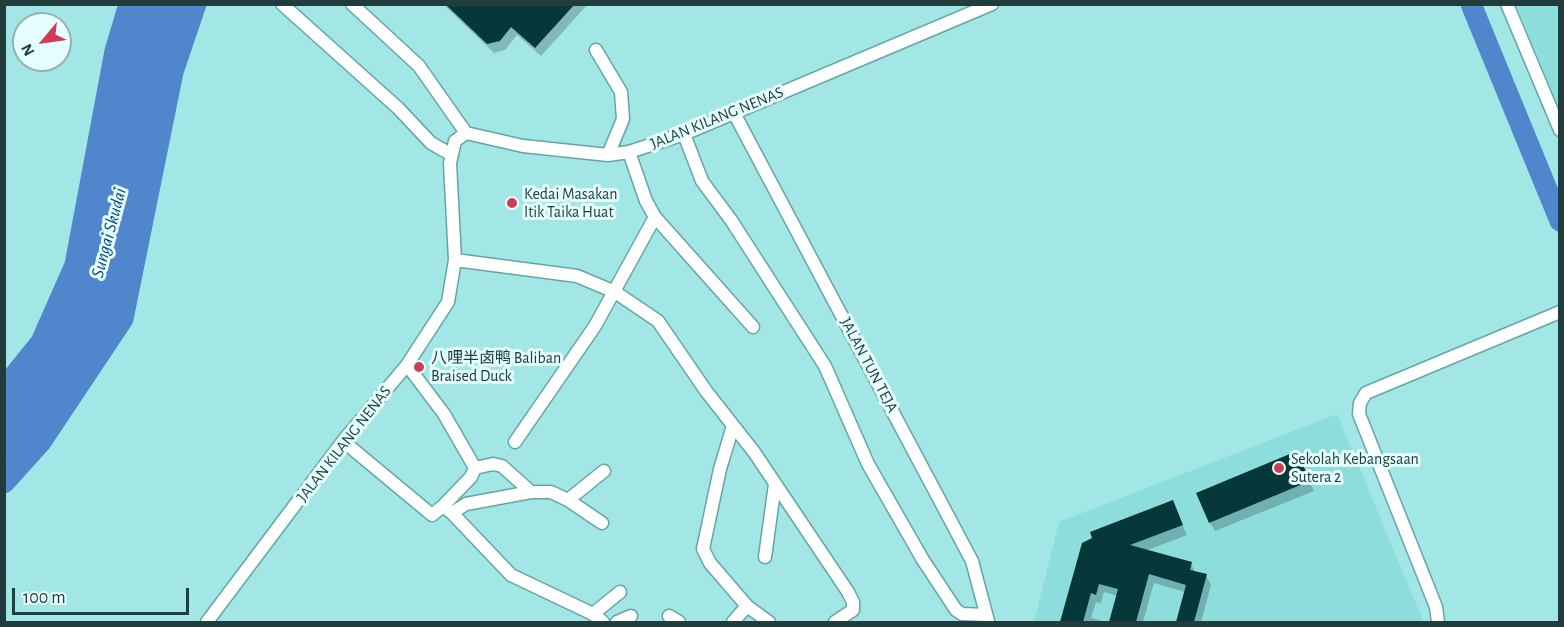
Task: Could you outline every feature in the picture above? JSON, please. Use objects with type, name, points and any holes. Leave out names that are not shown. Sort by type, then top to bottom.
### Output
[{"type":"street","points":[[282,4],[398,108],[431,143],[452,155],[455,141],[466,133],[419,66],[352,4]]},
{"type":"street","name":"JALAN KILANG NENAS","points":[[466,133],[523,146],[608,155],[628,152],[684,134],[734,114],[992,4]]},
{"type":"street","points":[[1507,4],[1560,130]]},
{"type":"street","points":[[596,50],[621,92],[623,119],[608,155]]},
{"type":"street","name":"JALAN TUN TEJA","points":[[734,114],[972,561],[987,619]]},
{"type":"street","points":[[684,134],[702,181],[731,220],[825,366],[868,464],[923,561],[956,610],[962,614],[987,619]]},
{"type":"street","points":[[628,152],[646,201],[656,217],[753,327]]},
{"type":"street","name":"JALAN KILANG NENAS","points":[[207,622],[343,441],[407,365],[448,302],[455,260],[452,155]]},
{"type":"street","points":[[514,442],[615,292],[656,217]]},
{"type":"street","points":[[455,260],[577,276],[615,292],[658,321],[775,484],[853,602],[851,612],[835,622]]},
{"type":"street","points":[[1438,622],[1436,607],[1359,414],[1360,402],[1366,393],[1560,312]]},
{"type":"street","points":[[407,365],[444,414],[475,468]]},
{"type":"street","points":[[733,426],[720,470],[703,549],[710,563],[747,606],[769,622]]},
{"type":"street","points":[[343,441],[432,515],[466,504],[531,492],[551,492],[568,500],[602,523]]},
{"type":"street","points":[[475,468],[494,464],[502,466],[531,492]]},
{"type":"street","points":[[448,509],[475,468]]},
{"type":"street","points":[[568,500],[604,471]]},
{"type":"street","points":[[765,556],[775,484]]},
{"type":"street","points":[[448,509],[511,575],[598,618],[620,592]]},
{"type":"street","points":[[733,622],[747,606]]},
{"type":"street","points":[[616,622],[631,616]]},
{"type":"shaded area","points":[[1517,5],[1559,5],[1559,108],[1523,21]]},
{"type":"shaded area","name":"Sekolah Kebangsaan Sutera 2","points":[[1337,414],[1422,618],[1421,622],[1034,622],[1059,522]]},
{"type":"water","name":"Sungai Skudai","points":[[129,5],[196,5],[173,72],[123,319],[41,442],[5,483],[5,388],[41,342],[75,265],[115,51]]},
{"type":"building","points":[[445,4],[575,4],[535,48],[511,27],[500,41],[487,44]]},
{"type":"building","points":[[1297,451],[1310,481],[1209,523],[1196,493]]},
{"type":"building","points":[[1173,500],[1183,525],[1130,545],[1192,562],[1190,570],[1207,574],[1194,622],[1176,622],[1186,585],[1149,574],[1136,622],[1109,622],[1118,589],[1099,584],[1096,595],[1091,593],[1083,622],[1060,622],[1082,543],[1092,538],[1090,532]]},
{"type":"waterway","points":[[4,388],[41,342],[75,265],[115,51],[129,4]]},
{"type":"waterway","points":[[4,483],[41,442],[123,319],[173,72],[196,4]]},
{"type":"waterway","points":[[1471,4],[1560,221]]},
{"type":"place","name":"Kedai Masakan Itik Taika Huat","points":[[512,203]]},
{"type":"place","name":"八哩半卤鸭 Baliban Braised Duck","points":[[419,367]]},
{"type":"place","name":"Sekolah Kebangsaan Sutera 2","points":[[1279,468]]}]
